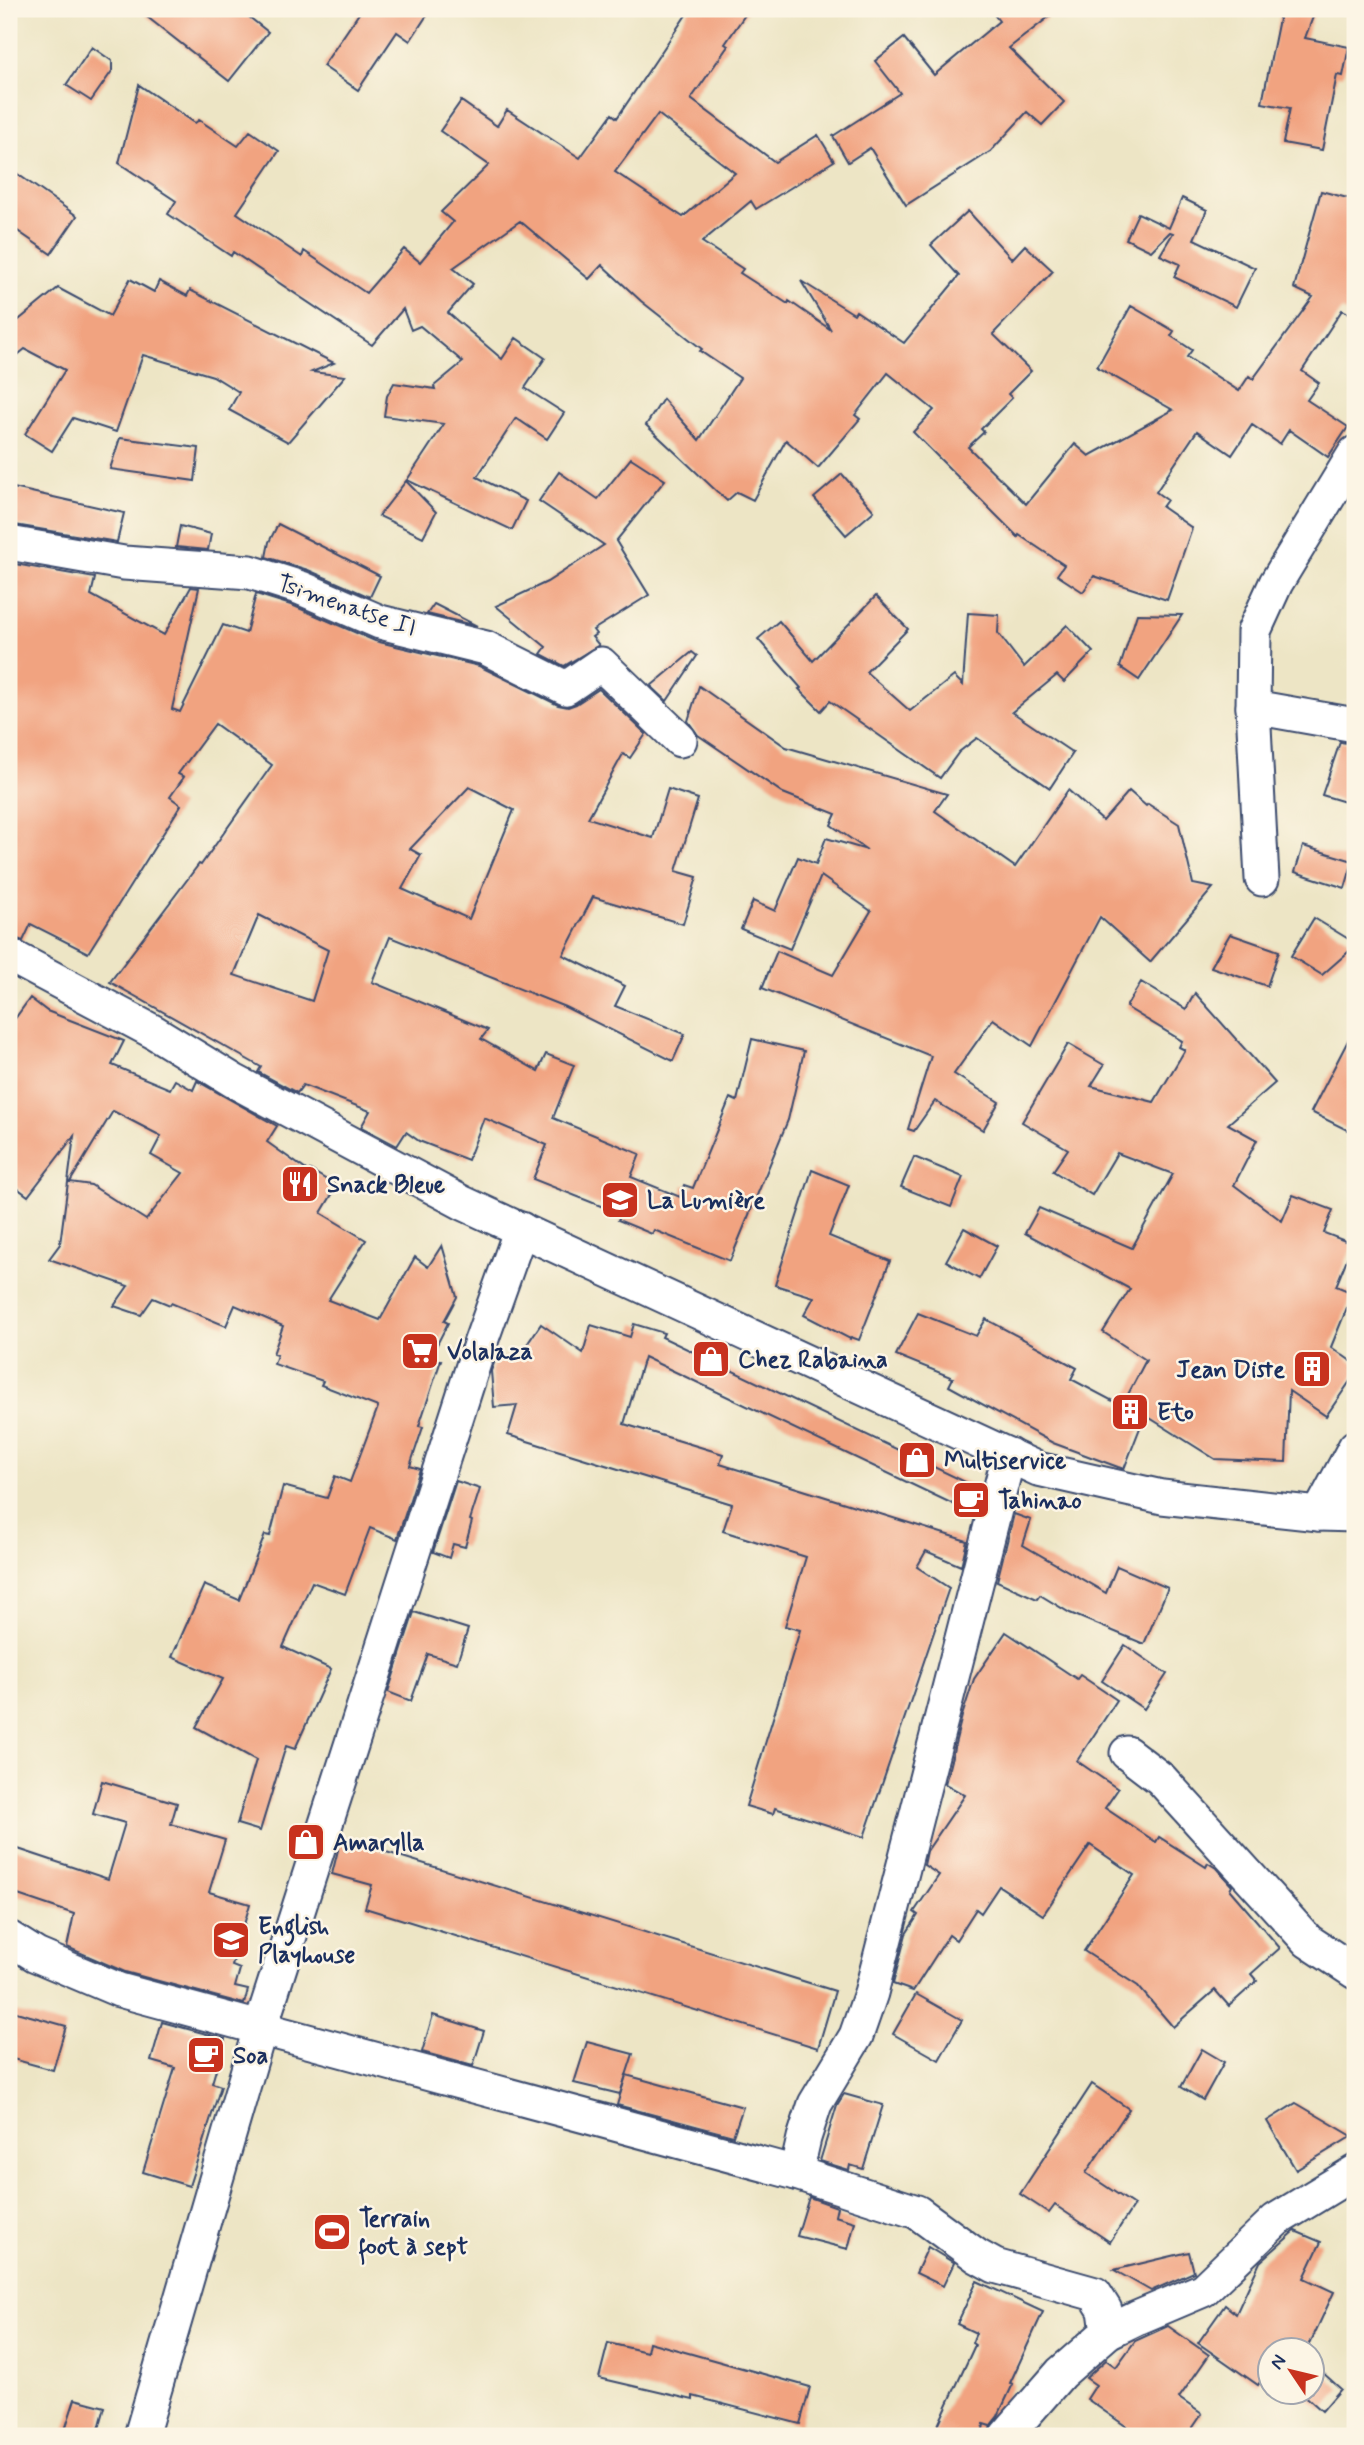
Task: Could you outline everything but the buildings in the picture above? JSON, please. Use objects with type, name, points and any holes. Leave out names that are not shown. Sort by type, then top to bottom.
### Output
[{"type":"street","points":[[1262,879],[1252,707],[1254,631],[1276,583],[1355,453]]},
{"type":"street","name":"Tsimenatse II","points":[[9,543],[124,563],[250,572],[301,588],[380,622],[486,648],[566,688],[601,664],[680,740]]},
{"type":"street","points":[[1252,707],[1355,725]]},
{"type":"street","points":[[9,955],[154,1032],[234,1081],[453,1198],[1009,1455],[1055,1474],[1162,1497],[1319,1514],[1355,1515]]},
{"type":"street","points":[[141,2436],[260,2029],[480,1344],[521,1229]]},
{"type":"street","points":[[1319,1514],[1355,1447]]},
{"type":"street","points":[[796,2173],[815,2104],[856,2036],[871,1993],[1009,1455]]},
{"type":"street","points":[[1128,1753],[1161,1779],[1308,1941],[1355,1972]]},
{"type":"street","points":[[9,1938],[36,1955],[119,1990],[796,2173],[917,2212],[995,2266],[1095,2294],[1105,2310],[1108,2332]]},
{"type":"street","points":[[1006,2436],[1060,2374],[1108,2332],[1203,2290],[1276,2220],[1355,2172]]},
{"type":"place","name":"Snack Bleue","points":[[300,1184]]},
{"type":"place","name":"La Lumière","points":[[620,1200]]},
{"type":"place","name":"Volalaza","points":[[420,1351]]},
{"type":"place","name":"Chez Rabaina","points":[[711,1359]]},
{"type":"place","name":"Jean Diste","points":[[1312,1369]]},
{"type":"place","name":"Eto","points":[[1130,1412]]},
{"type":"place","name":"Multiservice","points":[[917,1460]]},
{"type":"place","name":"Tahinao","points":[[971,1500]]},
{"type":"place","name":"Amarylla","points":[[306,1842]]},
{"type":"place","name":"English Playhouse","points":[[231,1940]]},
{"type":"place","name":"Soa","points":[[206,2055]]},
{"type":"place","name":"Terrain foot à sept","points":[[332,2232]]}]
